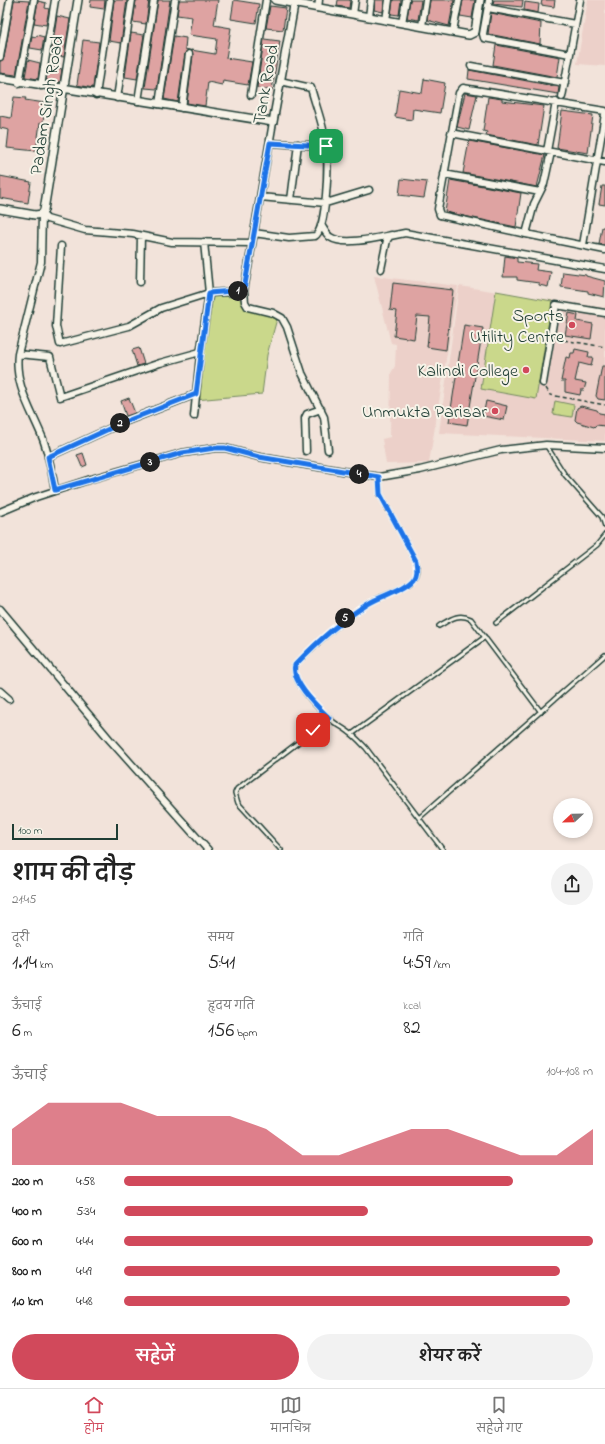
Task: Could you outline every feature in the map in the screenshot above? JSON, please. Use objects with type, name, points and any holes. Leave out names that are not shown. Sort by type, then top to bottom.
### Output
[{"type":"street","points":[[0,57],[10,0]]},
{"type":"street","points":[[19,83],[34,0]]},
{"type":"street","points":[[40,86],[55,0]]},
{"type":"street","name":"Padam Singh Road","points":[[42,214],[78,0]]},
{"type":"street","points":[[96,95],[110,0]]},
{"type":"street","points":[[117,98],[132,0]]},
{"type":"street","points":[[138,101],[154,0]]},
{"type":"street","points":[[159,104],[175,0]]},
{"type":"street","points":[[251,94],[266,0]]},
{"type":"street","points":[[275,0],[318,4],[353,14],[454,31],[469,35],[475,32],[480,0]]},
{"type":"street","points":[[353,14],[355,0]]},
{"type":"street","points":[[368,17],[371,0]]},
{"type":"street","points":[[386,20],[389,0]]},
{"type":"street","points":[[402,22],[406,0]]},
{"type":"street","points":[[422,26],[426,0]]},
{"type":"street","points":[[454,31],[459,0]]},
{"type":"street","points":[[489,0],[483,34],[484,38],[570,54]]},
{"type":"street","points":[[562,97],[580,0]]},
{"type":"street","name":"Tank Road","points":[[244,290],[294,2]]},
{"type":"street","points":[[488,8],[575,24]]},
{"type":"street","points":[[182,108],[189,54]]},
{"type":"street","points":[[471,66],[565,83]]},
{"type":"street","points":[[0,78],[19,83],[62,90],[273,122]]},
{"type":"street","points":[[254,233],[289,238],[315,236],[319,234],[326,203],[326,146],[311,88],[280,81]]},
{"type":"street","points":[[583,245],[605,113],[556,102],[463,88],[458,93],[438,210],[440,215],[605,250]]},
{"type":"street","points":[[526,234],[534,204],[544,184],[556,102]]},
{"type":"street","points":[[451,133],[605,162]]},
{"type":"street","points":[[270,143],[326,146]]},
{"type":"street","points":[[291,200],[298,144]]},
{"type":"street","points":[[444,174],[540,192]]},
{"type":"street","points":[[260,197],[326,203],[369,190]]},
{"type":"street","points":[[0,210],[35,215],[42,214]]},
{"type":"street","points":[[42,214],[47,219],[85,230],[141,236],[172,242],[252,243]]},
{"type":"street","points":[[42,214],[41,262],[18,354],[17,370],[22,392],[43,440],[55,490]]},
{"type":"street","points":[[321,225],[328,235],[336,240],[354,241],[396,235]]},
{"type":"street","points":[[381,269],[386,242],[390,236],[405,233],[605,269]]},
{"type":"street","points":[[140,282],[141,236]]},
{"type":"street","points":[[194,416],[200,352],[209,293],[204,242]]},
{"type":"street","points":[[61,246],[56,326],[60,344],[129,326],[161,308],[209,293],[244,290],[245,302],[248,307],[273,313],[282,318],[287,326],[302,373],[321,409],[327,432],[328,450]]},
{"type":"street","points":[[544,383],[556,304],[605,313]]},
{"type":"street","points":[[18,354],[50,357],[60,397],[160,363],[200,352]]},
{"type":"street","points":[[48,457],[124,422],[196,394]]},
{"type":"street","points":[[306,451],[305,418],[307,414],[321,409]]},
{"type":"street","points":[[0,512],[55,490],[182,453],[215,448],[225,448],[259,457],[379,477],[420,470],[501,450],[546,445],[605,448]]},
{"type":"street","points":[[0,609],[110,740],[208,850]]},
{"type":"street","points":[[0,691],[9,699]]},
{"type":"lane","points":[[546,445],[565,475],[602,518],[605,526]]},
{"type":"lane","points":[[379,477],[380,494],[416,561],[418,570],[415,577],[409,583],[373,600],[347,617],[325,634],[295,665],[293,670],[298,681],[329,718],[352,734],[366,748],[443,850]]},
{"type":"lane","points":[[496,623],[597,545],[605,535]]},
{"type":"lane","points":[[439,626],[455,617],[463,616],[471,619],[541,712]]},
{"type":"lane","points":[[352,734],[485,637]]},
{"type":"lane","points":[[419,818],[541,712],[578,677],[605,655]]},
{"type":"lane","points":[[281,850],[238,803],[235,793],[237,789],[329,718]]},
{"type":"path","points":[[551,338],[605,346]]},
{"type":"path","points":[[544,383],[550,395],[605,405]]},
{"type":"shaded area","points":[[588,0],[605,0],[605,66],[577,64]]},
{"type":"shaded area","points":[[374,276],[458,286],[429,463],[386,464],[382,439],[390,437],[391,373],[395,366],[396,344],[391,343]]},
{"type":"shaded area","name":"Kalindi College","points":[[459,286],[604,308],[605,305],[605,441],[439,433]]},
{"type":"green space","points":[[496,291],[552,301],[536,399],[481,389]]},
{"type":"green space","points":[[214,294],[246,300],[248,307],[278,315],[267,355],[262,394],[195,400],[199,352]]},
{"type":"green space","points":[[555,401],[574,405],[572,417],[553,414]]},
{"type":"building","points":[[14,0],[29,1],[16,75],[0,73],[0,61],[4,58]]},
{"type":"building","points":[[91,0],[105,0],[104,9],[90,7]]},
{"type":"building","points":[[114,0],[127,0],[121,43],[109,41]]},
{"type":"building","points":[[136,0],[149,0],[146,24],[133,22]]},
{"type":"building","points":[[158,0],[170,0],[157,89],[145,88]]},
{"type":"building","points":[[179,0],[218,0],[214,25],[231,28],[226,58],[252,62],[248,85],[223,81],[222,85],[208,82],[205,106],[187,103],[193,55],[191,50],[215,54],[217,39],[189,35],[192,17],[177,15]]},
{"type":"building","points":[[234,0],[259,4],[256,23],[231,19]]},
{"type":"building","points":[[338,0],[350,0],[349,8],[337,6]]},
{"type":"building","points":[[375,0],[384,0],[383,12],[374,10]]},
{"type":"building","points":[[393,0],[401,0],[399,15],[391,14]]},
{"type":"building","points":[[410,0],[421,0],[418,20],[407,18]]},
{"type":"building","points":[[430,0],[454,0],[449,26],[427,20]]},
{"type":"building","points":[[463,0],[475,0],[472,18],[460,16]]},
{"type":"building","points":[[494,0],[523,0],[522,7],[493,4]]},
{"type":"building","points":[[542,0],[555,0],[554,7],[541,5]]},
{"type":"building","points":[[38,1],[46,3],[45,8],[49,9],[46,25],[34,23]]},
{"type":"building","points":[[525,2],[539,4],[538,13],[524,10]]},
{"type":"building","points":[[270,6],[286,8],[283,30],[266,28]]},
{"type":"building","points":[[491,13],[541,23],[540,44],[488,34]]},
{"type":"building","points":[[57,16],[70,19],[64,57],[51,55]]},
{"type":"building","points":[[131,33],[144,35],[137,79],[125,77]]},
{"type":"building","points":[[37,35],[44,37],[42,50],[30,48],[32,36],[36,37]]},
{"type":"building","points":[[174,36],[186,38],[185,49],[189,50],[185,53],[178,102],[164,99]]},
{"type":"building","points":[[264,39],[280,41],[272,90],[257,88]]},
{"type":"building","points":[[83,40],[99,42],[93,88],[77,85]]},
{"type":"building","points":[[496,45],[560,57],[557,77],[493,65]]},
{"type":"building","points":[[28,60],[40,63],[38,79],[25,77]]},
{"type":"building","points":[[49,66],[62,69],[60,83],[46,80]]},
{"type":"building","points":[[469,70],[559,87],[558,94],[468,79]]},
{"type":"building","points":[[424,79],[445,83],[440,113],[413,109],[412,120],[395,117],[399,89],[422,93]]},
{"type":"building","points":[[465,93],[477,95],[469,130],[457,127]]},
{"type":"building","points":[[14,97],[26,98],[25,100],[45,103],[43,124],[40,123],[36,151],[7,148],[9,130],[0,128],[0,116],[11,118]]},
{"type":"building","points":[[488,97],[502,99],[502,101],[544,106],[538,145],[486,135],[487,132],[483,131]]},
{"type":"building","points":[[562,111],[593,115],[588,153],[557,148]]},
{"type":"building","points":[[469,141],[545,155],[537,187],[463,173]]},
{"type":"building","points":[[0,176],[31,182],[28,203],[0,198]]},
{"type":"building","points":[[401,179],[427,182],[424,198],[399,195]]},
{"type":"building","points":[[450,180],[521,193],[516,227],[445,212]]},
{"type":"building","points":[[602,186],[605,186],[605,205],[599,204]]},
{"type":"building","points":[[602,227],[605,227],[605,245],[599,244]]},
{"type":"building","points":[[505,256],[517,258],[517,262],[537,264],[536,270],[551,272],[548,287],[539,285],[539,283],[517,280],[517,277],[503,277]]},
{"type":"building","points":[[563,272],[586,275],[605,281],[604,297],[588,293],[588,291],[561,287]]},
{"type":"building","points":[[393,283],[453,290],[446,350],[427,347],[430,317],[417,316],[414,339],[394,336],[397,311],[390,310]]},
{"type":"building","points":[[569,313],[578,315],[577,321],[593,324],[591,339],[565,335]]},
{"type":"building","points":[[464,325],[483,328],[467,425],[449,422]]},
{"type":"building","points":[[139,348],[144,364],[137,366],[132,350]]},
{"type":"building","points":[[575,349],[589,352],[588,357],[593,357],[591,366],[579,363],[575,381],[586,383],[584,390],[581,390],[580,395],[565,392],[565,381],[561,381],[566,357],[570,358],[571,353],[574,353]]},
{"type":"building","points":[[602,366],[605,366],[605,400],[598,399],[596,396]]},
{"type":"building","points":[[129,398],[135,413],[126,416],[121,401]]},
{"type":"building","name":"Unmukta Parisar","points":[[486,401],[507,406],[504,420],[483,416]]},
{"type":"building","points":[[581,406],[597,410],[599,413],[605,414],[605,426],[596,425],[594,427],[577,422],[575,420],[577,408]]},
{"type":"building","points":[[83,453],[87,465],[82,467],[77,455]]},
{"type":"place","name":"Sports Utility Centre","points":[[572,325]]},
{"type":"place","name":"Kalindi College","points":[[526,370]]},
{"type":"place","name":"Unmukta Parisar","points":[[495,411]]},
{"type":"route","points":[[313,730],[329,718],[317,706],[294,676],[293,670],[295,665],[325,634],[347,617],[373,600],[409,583],[415,577],[418,570],[416,561],[380,494],[378,486],[379,477],[259,457],[225,448],[215,448],[182,453],[55,490],[48,457],[124,422],[196,394],[209,293],[244,290],[270,143],[326,146]]}]
